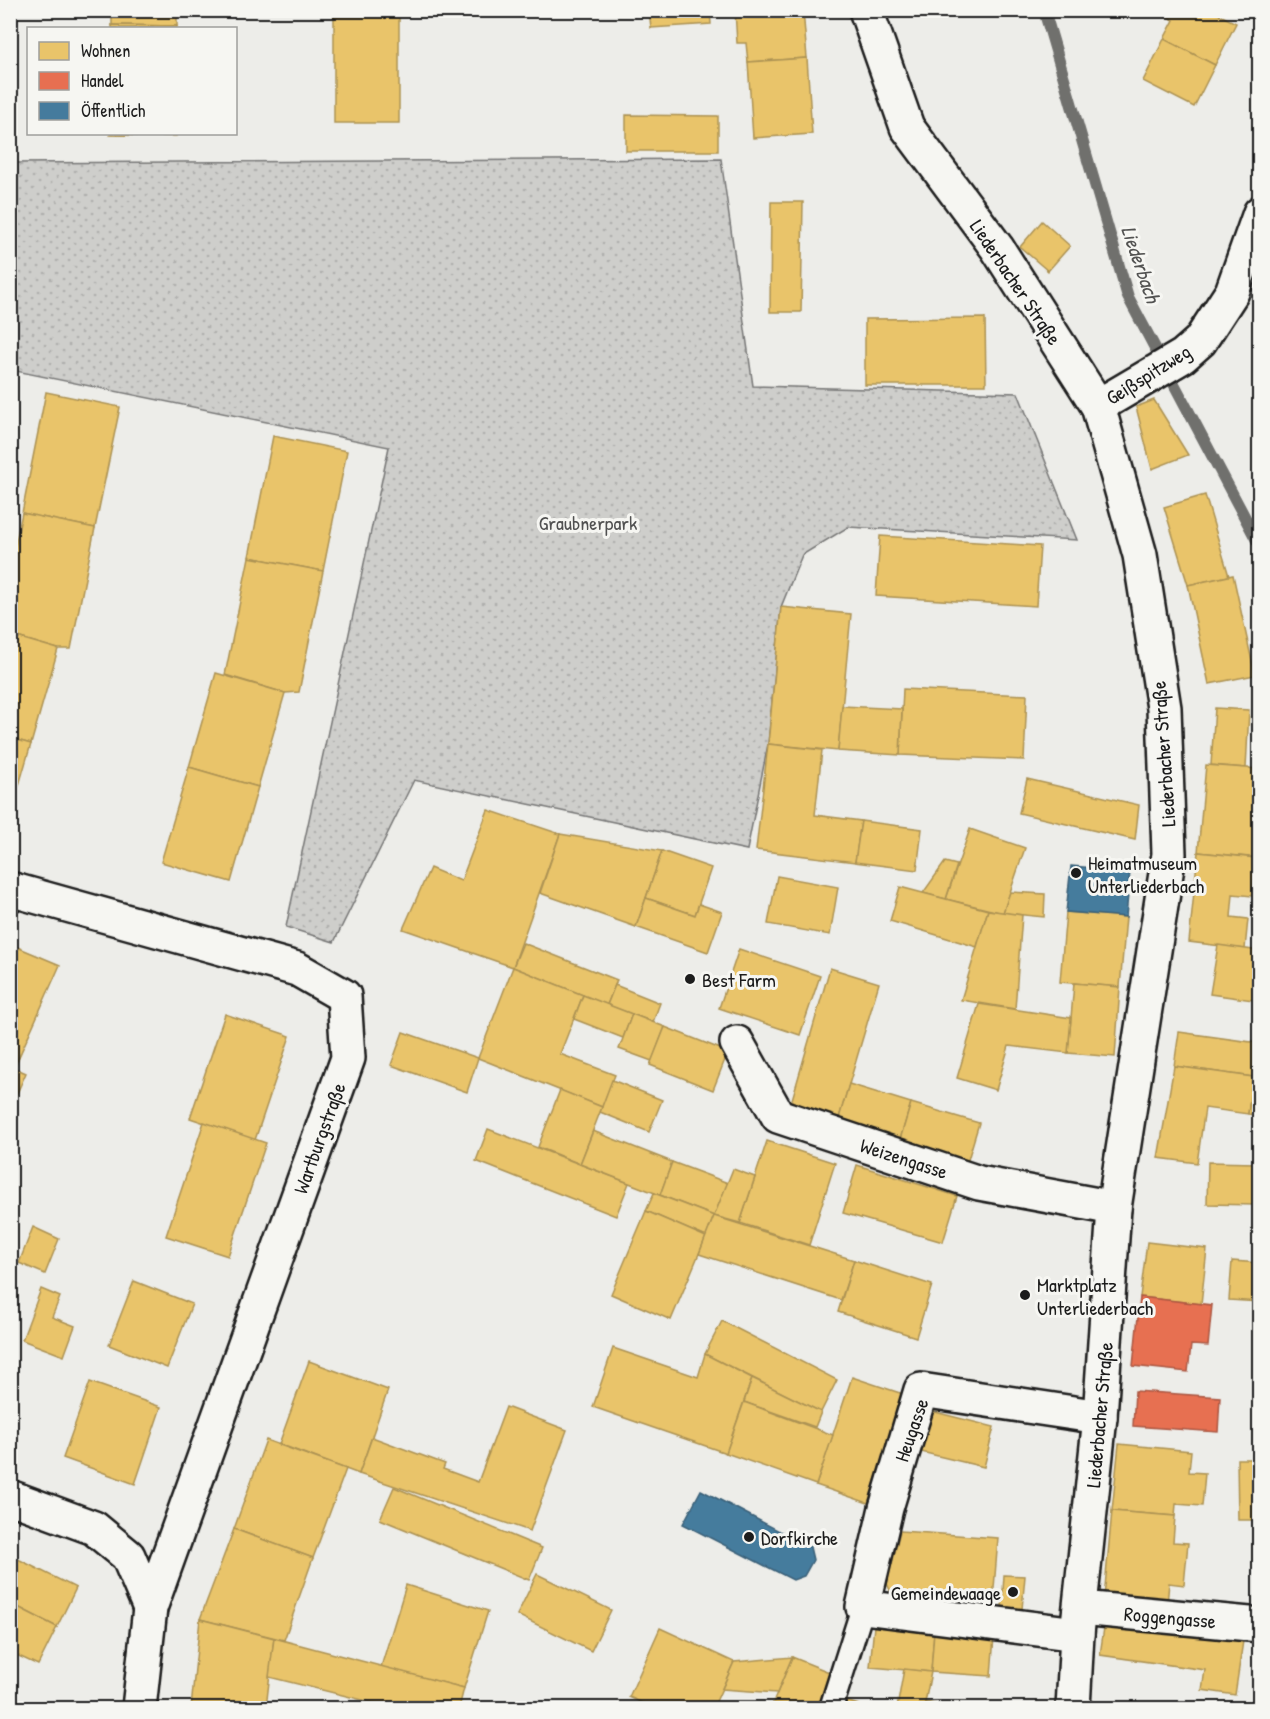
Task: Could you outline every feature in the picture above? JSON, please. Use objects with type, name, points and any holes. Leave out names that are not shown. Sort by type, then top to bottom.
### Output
[{"type":"street","name":"Liederbacher Straße","points":[[866,10],[907,127],[997,248],[1098,406],[1140,555],[1164,708],[1170,854],[1114,1208],[1100,1417],[1079,1621],[1073,1708]]},
{"type":"street","name":"Geißspitzweg","points":[[1098,406],[1143,377],[1183,356],[1200,342],[1246,294],[1260,213]]},
{"type":"street","name":"Wartburgstraße","points":[[10,889],[297,969],[344,996],[348,1058],[150,1608],[139,1708]]},
{"type":"street","name":"Weizengasse","points":[[737,1043],[778,1116],[979,1183],[1114,1208]]},
{"type":"street","name":"Heugasse","points":[[863,1607],[886,1508],[921,1390],[1100,1417]]},
{"type":"street","name":"Wartburgstraße","points":[[10,1497],[94,1528],[128,1556],[150,1608]]},
{"type":"street","points":[[863,1607],[1079,1621]]},
{"type":"street","name":"Roggengasse","points":[[1079,1621],[1260,1625]]},
{"type":"lane","name":"Heugasse","points":[[831,1708],[863,1607]]},
{"type":"green space","name":"Graubnerpark","points":[[721,159],[753,386],[1018,393],[1077,540],[848,527],[802,555],[781,607],[768,744],[747,850],[414,780],[334,942],[286,927],[389,447],[11,370],[10,163]]},
{"type":"building: Wohnen","points":[[112,10],[177,10],[177,26],[112,25]]},
{"type":"building: Wohnen","points":[[334,10],[399,10],[399,13],[334,14]]},
{"type":"building: Wohnen","points":[[649,10],[710,10],[711,24],[651,28]]},
{"type":"building: Wohnen","points":[[735,10],[803,10],[807,58],[748,62],[746,43],[737,43]]},
{"type":"building: Wohnen","points":[[1155,10],[1210,10],[1236,23],[1215,65],[1164,39],[1174,20]]},
{"type":"building: Wohnen","points":[[399,13],[399,123],[334,123],[334,14]]},
{"type":"building: Wohnen","points":[[112,25],[177,26],[177,27],[112,27]]},
{"type":"building: Wohnen","points":[[1164,39],[1215,65],[1194,107],[1143,81]]},
{"type":"building: Wohnen","points":[[807,58],[812,134],[753,138],[748,62]]},
{"type":"building: Wohnen","points":[[626,115],[718,116],[718,151],[626,151]]},
{"type":"building: Wohnen","points":[[110,135],[176,135],[176,136]]},
{"type":"building: Wohnen","points":[[771,202],[803,202],[801,312],[770,312]]},
{"type":"building: Wohnen","points":[[1042,221],[1070,246],[1048,271],[1020,247]]},
{"type":"building: Wohnen","points":[[985,318],[986,385],[865,385],[865,319]]},
{"type":"building: Wohnen","points":[[46,392],[120,407],[95,528],[22,513]]},
{"type":"building: Wohnen","points":[[1154,400],[1188,455],[1152,469],[1136,407]]},
{"type":"building: Wohnen","points":[[273,436],[347,451],[323,571],[249,557]]},
{"type":"building: Wohnen","points":[[1205,495],[1229,576],[1188,585],[1164,507]]},
{"type":"building: Wohnen","points":[[22,513],[95,528],[71,649],[58,649],[10,635],[10,570]]},
{"type":"building: Wohnen","points":[[880,536],[1040,546],[1036,606],[876,596]]},
{"type":"building: Wohnen","points":[[249,557],[323,571],[299,692],[285,693],[225,675]]},
{"type":"building: Wohnen","points":[[1233,575],[1255,675],[1209,684],[1188,585]]},
{"type":"building: Wohnen","points":[[781,607],[851,614],[838,751],[768,744]]},
{"type":"building: Wohnen","points":[[10,635],[58,649],[31,744],[10,738]]},
{"type":"building: Wohnen","points":[[216,673],[285,693],[258,787],[189,767]]},
{"type":"building: Wohnen","points":[[903,689],[1027,695],[1024,760],[900,755]]},
{"type":"building: Wohnen","points":[[842,706],[902,709],[900,755],[838,751]]},
{"type":"building: Wohnen","points":[[1215,708],[1249,710],[1246,768],[1211,765]]},
{"type":"building: Wohnen","points":[[10,738],[31,744],[10,816]]},
{"type":"building: Wohnen","points":[[768,744],[822,750],[815,815],[861,821],[855,862],[756,850]]},
{"type":"building: Wohnen","points":[[1206,765],[1260,769],[1260,858],[1198,852]]},
{"type":"building: Wohnen","points":[[189,767],[258,787],[231,882],[161,862]]},
{"type":"building: Wohnen","points":[[1027,779],[1139,805],[1135,840],[1019,813]]},
{"type":"building: Wohnen","points":[[488,810],[560,834],[513,967],[403,929],[430,868],[461,881]]},
{"type":"building: Wohnen","points":[[861,821],[922,829],[917,870],[855,862]]},
{"type":"building: Wohnen","points":[[970,829],[1025,848],[1003,913],[946,899]]},
{"type":"building: Wohnen","points":[[560,834],[662,851],[636,927],[540,893]]},
{"type":"building: Wohnen","points":[[662,851],[711,868],[695,915],[646,898]]},
{"type":"building: Wohnen","points":[[1198,852],[1256,858],[1252,896],[1233,894],[1231,917],[1248,919],[1245,949],[1189,942]]},
{"type":"building: Wohnen","points":[[945,862],[957,865],[946,899],[923,893]]},
{"type":"building: Wohnen","points":[[777,876],[838,887],[830,935],[768,924]]},
{"type":"building: Wohnen","points":[[900,887],[988,910],[977,947],[890,921]]},
{"type":"building: Wohnen","points":[[1010,892],[1045,894],[1044,917],[1003,913]]},
{"type":"building: Wohnen","points":[[646,898],[695,915],[699,904],[722,912],[708,952],[636,927]]},
{"type":"building: Wohnen","points":[[988,910],[1022,915],[1015,1009],[961,1000]]},
{"type":"building: Wohnen","points":[[1066,912],[1126,917],[1120,987],[1060,982]]},
{"type":"building: Wohnen","points":[[523,943],[617,980],[607,1005],[513,967]]},
{"type":"building: Wohnen","points":[[10,944],[60,965],[14,1068],[10,1066]]},
{"type":"building: Wohnen","points":[[1218,945],[1260,951],[1260,1001],[1210,994]]},
{"type":"building: Wohnen","points":[[739,949],[820,976],[800,1035],[719,1008]]},
{"type":"building: Wohnen","points":[[513,967],[583,995],[560,1054],[615,1075],[602,1107],[478,1058]]},
{"type":"building: Wohnen","points":[[830,968],[879,983],[837,1125],[789,1110]]},
{"type":"building: Wohnen","points":[[1074,983],[1120,987],[1115,1057],[1068,1053]]},
{"type":"building: Wohnen","points":[[615,985],[660,1003],[653,1022],[607,1005]]},
{"type":"building: Wohnen","points":[[583,995],[632,1014],[623,1038],[574,1019]]},
{"type":"building: Wohnen","points":[[979,1004],[1071,1018],[1068,1053],[1009,1046],[996,1090],[957,1078]]},
{"type":"building: Wohnen","points":[[225,1014],[290,1036],[255,1140],[190,1118]]},
{"type":"building: Wohnen","points":[[632,1014],[665,1027],[652,1061],[619,1049]]},
{"type":"building: Wohnen","points":[[665,1027],[728,1052],[713,1090],[650,1065]]},
{"type":"building: Wohnen","points":[[403,1032],[478,1058],[467,1092],[391,1065]]},
{"type":"building: Wohnen","points":[[1179,1032],[1258,1043],[1253,1077],[1174,1066]]},
{"type":"building: Wohnen","points":[[10,1066],[26,1073],[10,1109]]},
{"type":"building: Wohnen","points":[[1174,1066],[1253,1077],[1248,1114],[1205,1108],[1197,1163],[1158,1158]]},
{"type":"building: Wohnen","points":[[1253,1077],[1260,1078],[1260,1116],[1248,1114]]},
{"type":"building: Wohnen","points":[[612,1080],[662,1100],[649,1132],[600,1112]]},
{"type":"building: Wohnen","points":[[849,1084],[911,1103],[899,1143],[837,1125]]},
{"type":"building: Wohnen","points":[[560,1090],[602,1107],[580,1164],[538,1147]]},
{"type":"building: Wohnen","points":[[911,1103],[979,1123],[967,1163],[899,1143]]},
{"type":"building: Wohnen","points":[[204,1122],[266,1143],[228,1256],[166,1236]]},
{"type":"building: Wohnen","points":[[488,1129],[629,1183],[616,1216],[476,1161]]},
{"type":"building: Wohnen","points":[[593,1131],[672,1162],[660,1195],[580,1164]]},
{"type":"building: Wohnen","points":[[767,1141],[835,1163],[809,1245],[740,1223]]},
{"type":"building: Wohnen","points":[[672,1162],[728,1183],[714,1216],[660,1195]]},
{"type":"building: Wohnen","points":[[1208,1162],[1256,1163],[1256,1205],[1207,1204]]},
{"type":"building: Wohnen","points":[[1256,1163],[1260,1163],[1260,1201],[1255,1201]]},
{"type":"building: Wohnen","points":[[857,1165],[957,1196],[943,1242],[843,1213]]},
{"type":"building: Wohnen","points":[[733,1169],[755,1177],[740,1223],[714,1216]]},
{"type":"building: Wohnen","points":[[654,1193],[714,1216],[706,1237],[646,1211]]},
{"type":"building: Wohnen","points":[[646,1211],[706,1237],[671,1320],[611,1294]]},
{"type":"building: Wohnen","points":[[714,1216],[854,1260],[841,1300],[699,1254]]},
{"type":"building: Wohnen","points":[[33,1227],[59,1239],[45,1274],[19,1263]]},
{"type":"building: Wohnen","points":[[1147,1242],[1207,1249],[1201,1304],[1140,1297]]},
{"type":"building: Wohnen","points":[[854,1260],[932,1285],[916,1337],[838,1312]]},
{"type":"building: Wohnen","points":[[1232,1261],[1260,1263],[1260,1302],[1229,1300]]},
{"type":"building: Wohnen","points":[[134,1281],[192,1304],[167,1368],[109,1345]]},
{"type":"building: Wohnen","points":[[41,1289],[60,1297],[52,1317],[75,1326],[64,1356],[22,1340]]},
{"type":"building: Wohnen","points":[[722,1321],[837,1380],[821,1412],[705,1354]]},
{"type":"building: Wohnen","points":[[613,1348],[698,1377],[705,1354],[752,1378],[726,1453],[593,1407]]},
{"type":"building: Wohnen","points":[[309,1361],[388,1390],[359,1474],[279,1444]]},
{"type":"building: Wohnen","points":[[852,1377],[903,1394],[868,1503],[816,1485]]},
{"type":"building: Wohnen","points":[[752,1378],[821,1412],[815,1427],[744,1402]]},
{"type":"building: Wohnen","points":[[90,1382],[161,1407],[135,1484],[63,1458]]},
{"type":"building: Wohnen","points":[[744,1402],[833,1435],[816,1485],[726,1453]]},
{"type":"building: Wohnen","points":[[506,1407],[567,1430],[530,1531],[359,1474],[372,1437],[445,1464],[443,1469],[478,1482]]},
{"type":"building: Wohnen","points":[[927,1410],[994,1427],[984,1467],[917,1451]]},
{"type":"building: Wohnen","points":[[266,1440],[346,1469],[313,1558],[234,1529]]},
{"type":"building: Wohnen","points":[[1119,1444],[1191,1451],[1189,1472],[1205,1473],[1202,1506],[1176,1504],[1175,1516],[1112,1511]]},
{"type":"building: Wohnen","points":[[1237,1459],[1260,1459],[1260,1520],[1238,1520]]},
{"type":"building: Wohnen","points":[[394,1487],[542,1548],[529,1580],[380,1519]]},
{"type":"building: Wohnen","points":[[1112,1511],[1175,1516],[1173,1542],[1188,1543],[1184,1585],[1169,1583],[1167,1604],[1104,1598]]},
{"type":"building: Wohnen","points":[[234,1529],[313,1558],[284,1640],[200,1619]]},
{"type":"building: Wohnen","points":[[900,1531],[998,1538],[993,1601],[892,1594],[887,1584]]},
{"type":"building: Wohnen","points":[[10,1555],[76,1588],[57,1627],[10,1603]]},
{"type":"building: Wohnen","points":[[537,1574],[611,1610],[591,1651],[517,1615]]},
{"type":"building: Wohnen","name":"Gemeindewaage","points":[[1004,1575],[1025,1576],[1022,1609],[1002,1608]]},
{"type":"building: Wohnen","points":[[406,1585],[488,1611],[464,1688],[381,1667]]},
{"type":"building: Wohnen","points":[[10,1603],[57,1627],[38,1665],[10,1652]]},
{"type":"building: Wohnen","points":[[200,1619],[274,1638],[266,1708],[191,1708]]},
{"type":"building: Wohnen","points":[[1105,1621],[1243,1641],[1235,1695],[1202,1690],[1205,1670],[1100,1655]]},
{"type":"building: Wohnen","points":[[874,1626],[934,1631],[931,1672],[870,1667]]},
{"type":"building: Wohnen","points":[[660,1628],[734,1662],[713,1708],[654,1708],[629,1697]]},
{"type":"building: Wohnen","points":[[934,1631],[994,1636],[991,1676],[931,1672]]},
{"type":"building: Wohnen","points":[[274,1638],[464,1688],[459,1708],[395,1708],[269,1677]]},
{"type":"building: Wohnen","points":[[792,1657],[839,1676],[826,1708],[771,1708]]},
{"type":"building: Wohnen","points":[[792,1657],[777,1693],[722,1689],[734,1662]]},
{"type":"building: Wohnen","points":[[904,1669],[931,1672],[924,1708],[897,1708]]},
{"type":"building: Wohnen","points":[[840,1699],[868,1708],[836,1708]]},
{"type":"building: Wohnen","points":[[639,1702],[654,1708],[636,1708]]},
{"type":"building: Wohnen","points":[[925,1702],[952,1708],[924,1708]]},
{"type":"building: Handel","points":[[1140,1297],[1212,1305],[1208,1346],[1191,1345],[1188,1372],[1133,1366]]},
{"type":"building: Handel","points":[[1135,1391],[1220,1397],[1218,1432],[1133,1426]]},
{"type":"building: Öffentlich","points":[[1071,866],[1130,871],[1126,917],[1066,912]]},
{"type":"building: Öffentlich","name":"Dorfkirche","points":[[701,1490],[810,1547],[813,1560],[804,1576],[793,1580],[683,1524]]},
{"type":"waterway","name":"Liederbach","points":[[1044,10],[1128,297],[1260,546]]},
{"type":"place","name":"Heimatmuseum Unterliederbach","points":[[1076,873]]},
{"type":"place","name":"Best Farm","points":[[690,979]]},
{"type":"place","name":"Marktplatz Unterliederbach","points":[[1025,1295]]},
{"type":"place","name":"Dorfkirche","points":[[749,1537]]},
{"type":"place","name":"Gemeindewaage","points":[[1013,1592]]}]
